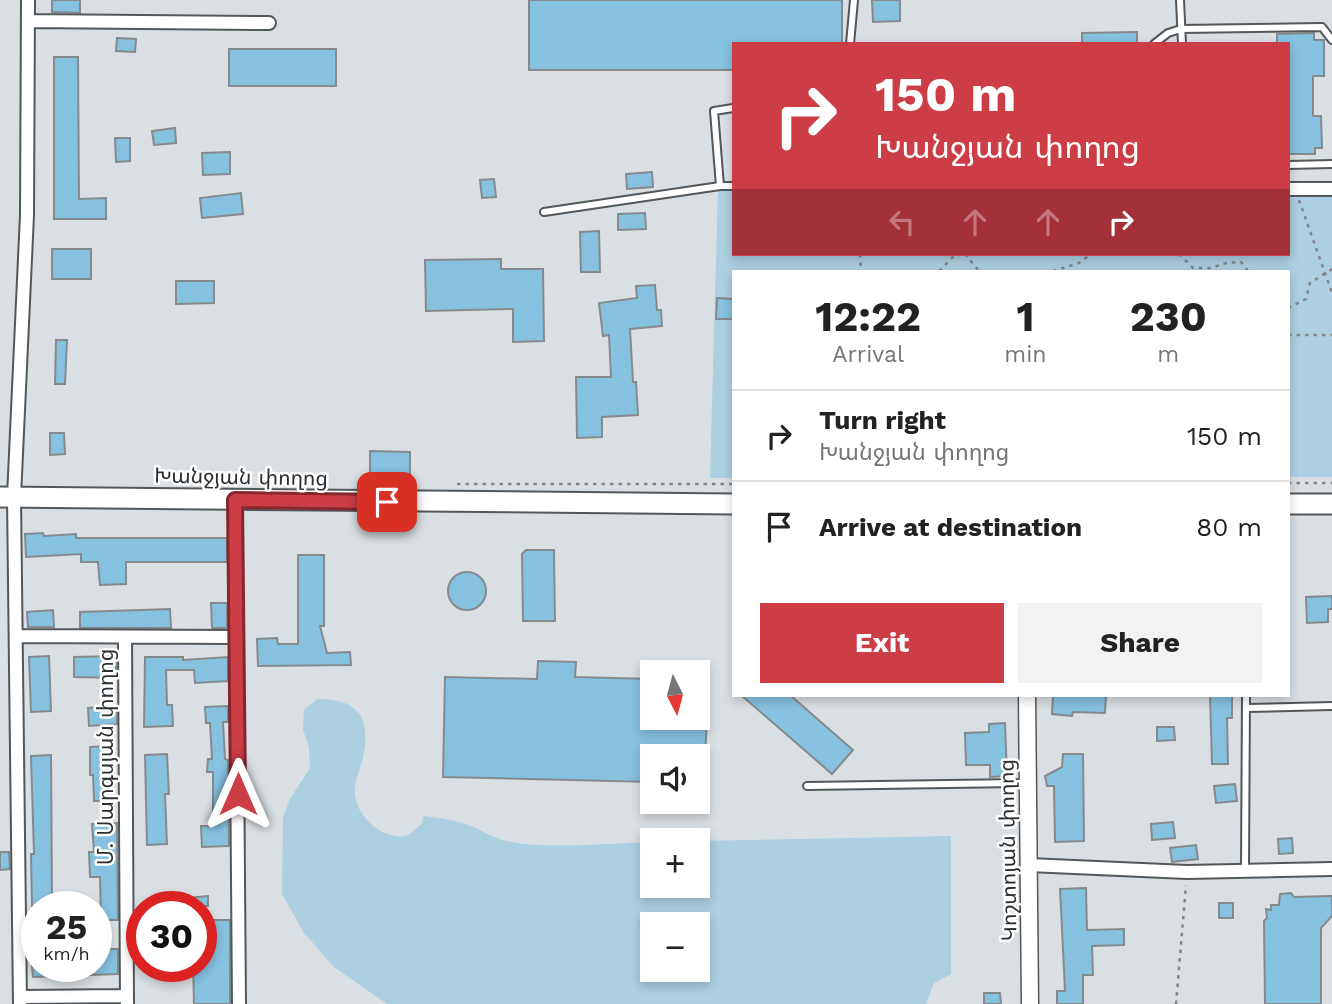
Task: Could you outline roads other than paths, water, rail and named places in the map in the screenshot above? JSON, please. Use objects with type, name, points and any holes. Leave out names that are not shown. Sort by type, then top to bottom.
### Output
[{"type":"main road","name":"Խանջյան փողոց","points":[[7,497],[732,503]]},
{"type":"main road","points":[[1290,504],[1332,504]]},
{"type":"street","points":[[28,0],[27,215],[7,497],[16,636],[20,1000],[127,1000]]},
{"type":"street","points":[[28,21],[269,23]]},
{"type":"street","points":[[1290,189],[1332,190]]},
{"type":"street","points":[[235,500],[239,1004]]},
{"type":"street","points":[[16,636],[236,638]]},
{"type":"street","name":"Մ. Սարգսյան փողոց","points":[[125,637],[127,1000]]},
{"type":"street","name":"Կոշտոյան փողոց","points":[[1027,697],[1030,1004]]},
{"type":"street","points":[[1029,865],[1188,872],[1332,869]]},
{"type":"lane","points":[[850,42],[854,0]]},
{"type":"lane","points":[[1180,0],[1182,42]]},
{"type":"lane","points":[[1157,42],[1168,33],[1181,29],[1322,27],[1332,40]]},
{"type":"lane","points":[[720,186],[714,111],[732,108]]},
{"type":"lane","points":[[1290,164],[1332,164]]},
{"type":"lane","points":[[544,212],[732,186]]},
{"type":"lane","points":[[1245,869],[1247,697]]},
{"type":"lane","points":[[1246,708],[1332,706]]},
{"type":"lane","points":[[807,786],[1029,783]]}]
